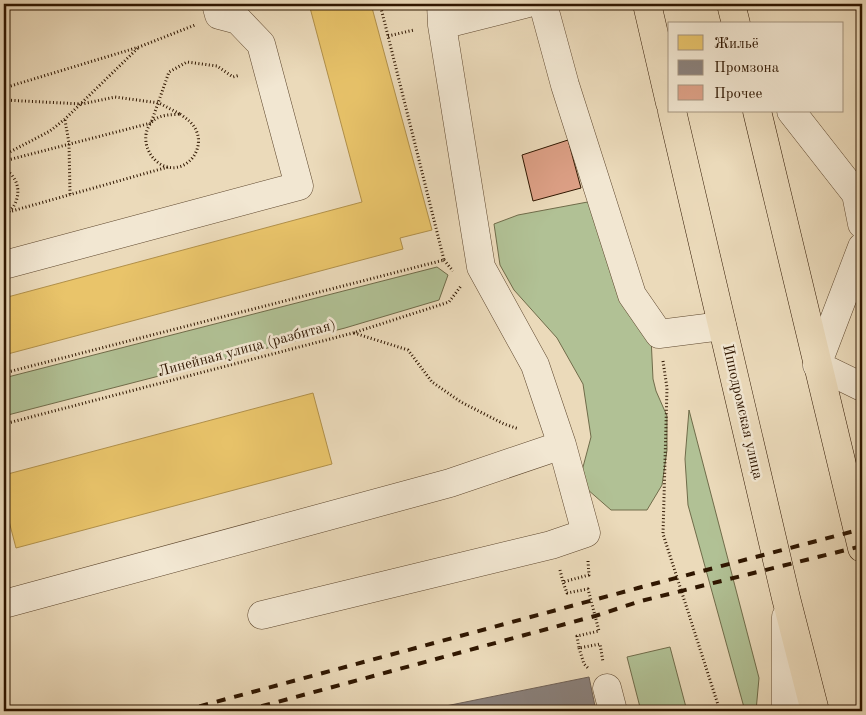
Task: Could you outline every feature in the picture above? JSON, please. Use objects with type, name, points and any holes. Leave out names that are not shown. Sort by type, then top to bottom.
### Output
[{"type":"highway","points":[[646,4],[668,95]]},
{"type":"highway","points":[[731,4],[736,22]]},
{"type":"highway","name":"Ипподромская улица","points":[[672,112],[786,598],[815,711]]},
{"type":"highway","points":[[757,112],[862,548]]},
{"type":"street","points":[[262,615],[552,545],[586,532],[562,445],[536,365],[481,267],[442,14],[525,4]]},
{"type":"street","points":[[543,4],[560,86],[632,295],[659,334],[722,326]]},
{"type":"street","points":[[4,265],[299,186],[261,44],[238,20],[218,10]]},
{"type":"street","points":[[791,112],[856,194],[862,224]]},
{"type":"street","points":[[862,248],[817,365],[862,387]]},
{"type":"street","points":[[4,604],[450,483],[562,445]]},
{"type":"street","points":[[786,598],[786,711]]},
{"type":"path","points":[[4,373],[444,260],[380,4]]},
{"type":"path","points":[[4,88],[139,47],[218,10]]},
{"type":"path","points":[[4,155],[50,131],[65,119],[139,47]]},
{"type":"path","points":[[169,167],[157,163],[148,151],[146,136],[169,72],[187,62],[218,66],[233,77],[268,68]]},
{"type":"path","points":[[4,100],[82,104],[115,97],[159,102],[191,122],[197,132],[199,146],[192,160],[182,166],[169,167],[12,211],[4,215]]},
{"type":"path","points":[[4,160],[152,123],[163,115],[180,114]]},
{"type":"path","points":[[65,119],[69,143],[70,195]]},
{"type":"path","points":[[4,169],[10,172],[16,183],[18,197],[12,211]]},
{"type":"path","name":"Линейная улица (разбитая)","points":[[4,424],[353,333],[449,302],[462,284],[481,267]]},
{"type":"path","points":[[353,333],[408,350],[432,382],[461,402],[520,430]]},
{"type":"path","points":[[659,334],[667,388],[664,534],[720,711]]},
{"type":"path","points":[[586,532],[589,575],[564,582],[567,593],[588,589],[599,631],[577,636],[584,664],[610,699]]},
{"type":"path","points":[[580,648],[600,644],[610,699]]},
{"type":"green space","points":[[593,201],[651,337],[653,379],[667,416],[667,450],[662,485],[647,510],[611,510],[579,482],[591,437],[583,384],[557,338],[514,290],[500,265],[494,224],[518,215]]},
{"type":"green space","points":[[437,267],[448,275],[439,300],[345,328],[4,416],[4,378]]},
{"type":"green space","points":[[689,410],[759,678],[756,711],[745,711],[688,505],[685,459]]},
{"type":"green space","points":[[670,647],[687,711],[641,711],[627,657]]},
{"type":"building: Жильё","points":[[309,4],[371,4],[432,230],[400,238],[403,249],[4,355],[4,298],[362,202]]},
{"type":"building: Жильё","points":[[313,393],[332,464],[16,548],[4,502],[4,475]]},
{"type":"building: Промзона","points":[[589,677],[596,711],[421,711]]},
{"type":"building: Прочее","points":[[568,140],[581,188],[533,201],[522,155]]},
{"type":"railway","points":[[182,711],[862,529]]},
{"type":"railway","points":[[244,711],[595,616],[641,601],[862,546]]}]
